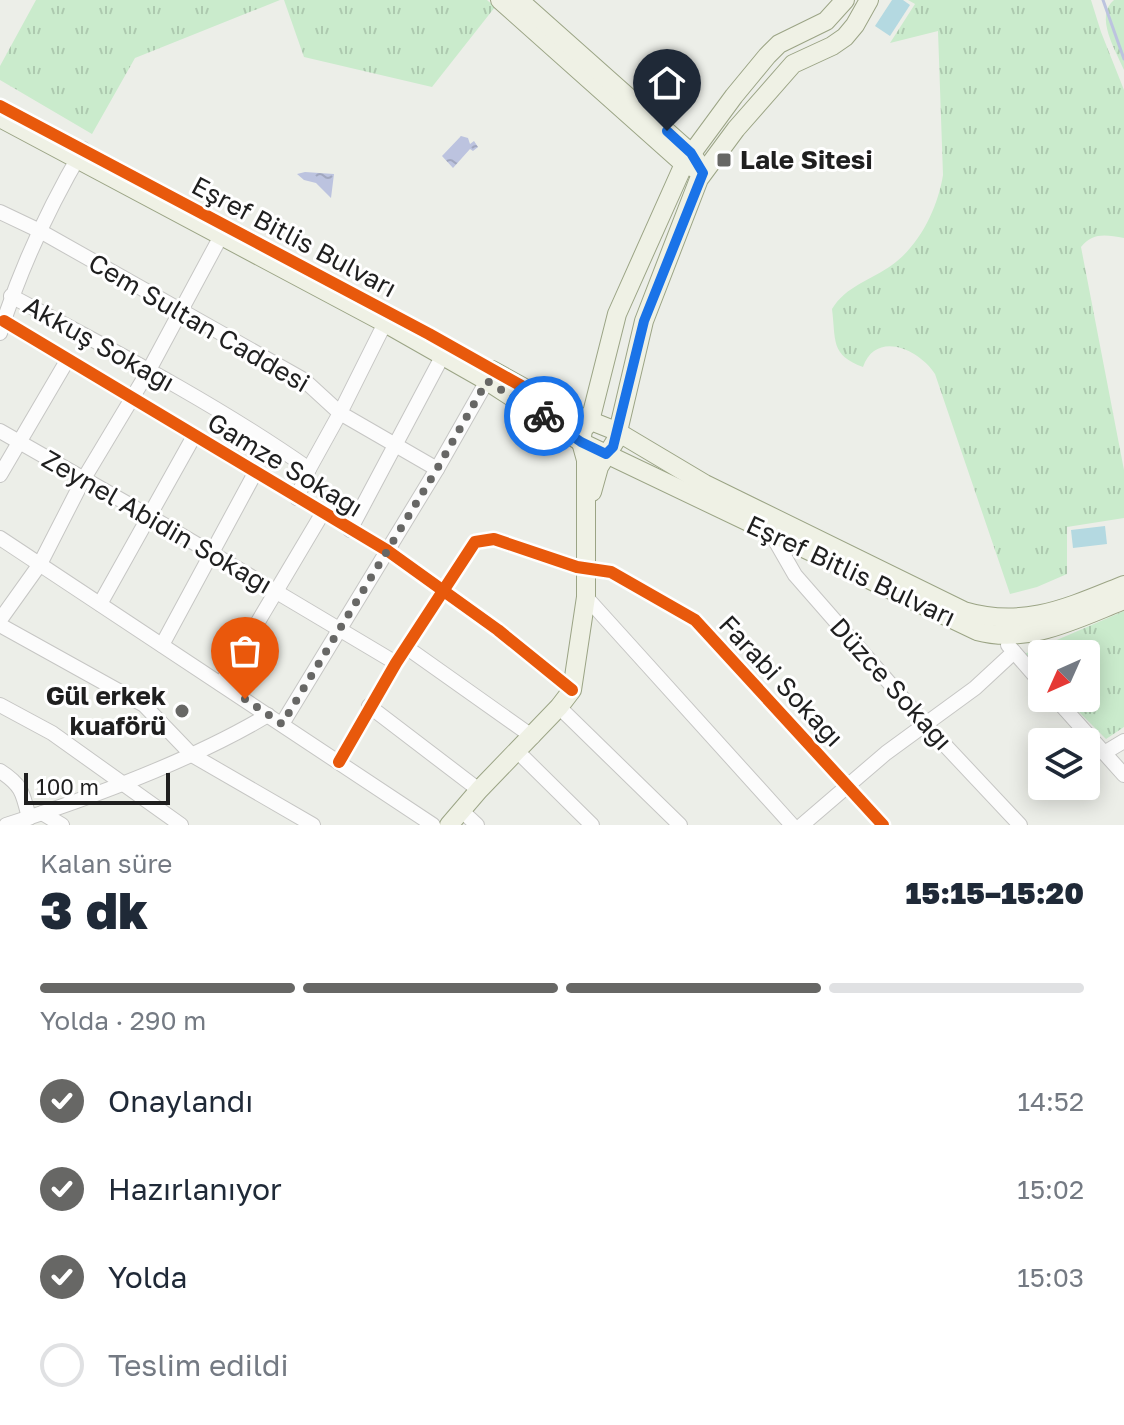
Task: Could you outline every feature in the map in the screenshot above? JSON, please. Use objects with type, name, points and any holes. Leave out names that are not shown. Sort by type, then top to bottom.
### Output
[{"type":"main road","points":[[500,0],[703,173]]},
{"type":"main road","points":[[519,0],[667,131],[688,159]]},
{"type":"main road","points":[[456,818],[479,790],[533,737],[572,690],[586,597],[588,512],[586,460],[581,442],[583,430],[590,421],[617,314],[688,159],[715,121],[779,44],[826,21],[845,0]]},
{"type":"main road","points":[[588,512],[606,454],[613,447],[644,321],[703,173],[736,129],[793,64],[845,37],[869,0]]},
{"type":"main road","name":"Eşref Bitlis Bulvarı","points":[[0,106],[221,236],[443,355],[581,442],[964,611],[993,619],[1019,619],[1050,613],[1124,585]]},
{"type":"main road","name":"Eşref Bitlis Bulvarı","points":[[0,118],[80,154],[429,334],[566,411],[616,431],[775,527],[977,631],[1001,636],[1031,633],[1124,600]]},
{"type":"main road","points":[[667,131],[696,128],[715,121]]},
{"type":"main road","points":[[566,411],[589,400],[598,389]]},
{"type":"main road","points":[[588,512],[601,480],[622,467],[633,465]]},
{"type":"street","points":[[4,312],[40,231],[80,154]]},
{"type":"street","name":"Cem Sultan Caddesi","points":[[0,212],[40,231],[304,380],[340,413],[437,469]]},
{"type":"street","points":[[221,236],[149,370],[83,480],[40,564],[0,623],[144,705],[192,755],[313,825]]},
{"type":"street","name":"Gamze Sokağı","points":[[4,312],[130,399],[388,551],[572,690]]},
{"type":"street","name":"Akkuş Sokağı","points":[[4,312],[149,370],[259,434],[309,469]]},
{"type":"street","points":[[297,498],[385,323]]},
{"type":"street","points":[[350,530],[443,355]]},
{"type":"street","points":[[0,475],[68,359]]},
{"type":"street","points":[[282,724],[487,381]]},
{"type":"street","name":"Zeynel Abidin Sokağı","points":[[0,431],[396,663]]},
{"type":"street","points":[[100,604],[194,436]]},
{"type":"street","points":[[162,645],[255,473]]},
{"type":"street","points":[[221,684],[322,514]]},
{"type":"street","name":"Düzce Sokağı","points":[[775,527],[795,575],[927,726],[1020,825]]},
{"type":"street","points":[[0,538],[433,825]]},
{"type":"street","name":"Farabi Sokağı","points":[[442,589],[475,542],[482,539],[494,539],[587,569],[611,572],[695,620],[883,825]]},
{"type":"street","points":[[339,762],[369,706],[442,589]]},
{"type":"street","points":[[586,597],[792,825]]},
{"type":"street","points":[[1001,636],[1028,668]]},
{"type":"street","points":[[406,647],[533,737]]},
{"type":"street","points":[[802,825],[886,753],[927,726],[1014,652]]},
{"type":"street","points":[[0,705],[52,733],[181,825]]},
{"type":"street","points":[[369,706],[479,790]]},
{"type":"street","points":[[559,707],[680,825]]},
{"type":"street","points":[[1067,712],[1124,775]]},
{"type":"street","points":[[6,825],[192,755],[226,740],[268,715]]},
{"type":"street","points":[[1104,753],[1124,741]]},
{"type":"street","points":[[517,751],[592,825]]},
{"type":"street","points":[[0,771],[16,781],[35,815],[62,825]]},
{"type":"street","points":[[456,818],[477,825]]},
{"type":"green space","points":[[36,0],[280,0],[135,58],[92,134],[0,80],[0,66]]},
{"type":"green space","points":[[284,0],[487,0],[495,7],[432,87],[304,57]]},
{"type":"green space","points":[[908,0],[1091,0],[1124,90],[1124,238],[1095,237],[1081,247],[1124,470],[1124,518],[1067,527],[1067,574],[1010,594],[935,374],[919,357],[898,347],[877,349],[863,367],[840,352],[835,338],[832,309],[844,295],[892,265],[911,247],[932,212],[941,187],[938,31],[890,43],[915,4]]},
{"type":"green space","points":[[1114,0],[1124,0],[1124,70],[1106,24],[1108,7]]},
{"type":"green space","points":[[1124,611],[1124,727],[1106,739],[1100,728],[1095,728],[1079,712],[1100,712],[1100,640],[1057,640]]},
{"type":"shaded area","points":[[892,0],[903,0],[910,5],[890,36],[875,26]]},
{"type":"shaded area","points":[[1105,526],[1107,544],[1073,548],[1071,530]]},
{"type":"water","points":[[461,136],[468,138],[470,144],[474,141],[478,147],[473,151],[470,149],[453,168],[442,156]]},
{"type":"water","points":[[297,174],[334,174],[331,198],[316,183],[304,180]]},
{"type":"waterway","points":[[1103,0],[1124,59]]},
{"type":"cycle path","points":[[0,106],[429,334],[566,411]]},
{"type":"cycle path","points":[[4,321],[388,551],[498,630],[572,690]]},
{"type":"cycle path","points":[[339,762],[396,663],[475,542],[494,539],[577,567],[611,572],[695,620],[883,825]]},
{"type":"way so far","points":[[245,699],[282,724],[487,381],[544,416]]},
{"type":"place","name":"Lale Sitesi","points":[[724,160]]},
{"type":"place","name":"Gül erkek kuaförü","points":[[182,711]]},
{"type":"route","points":[[544,416],[581,442],[606,454],[613,447],[644,321],[703,173],[691,153],[667,131]]}]
